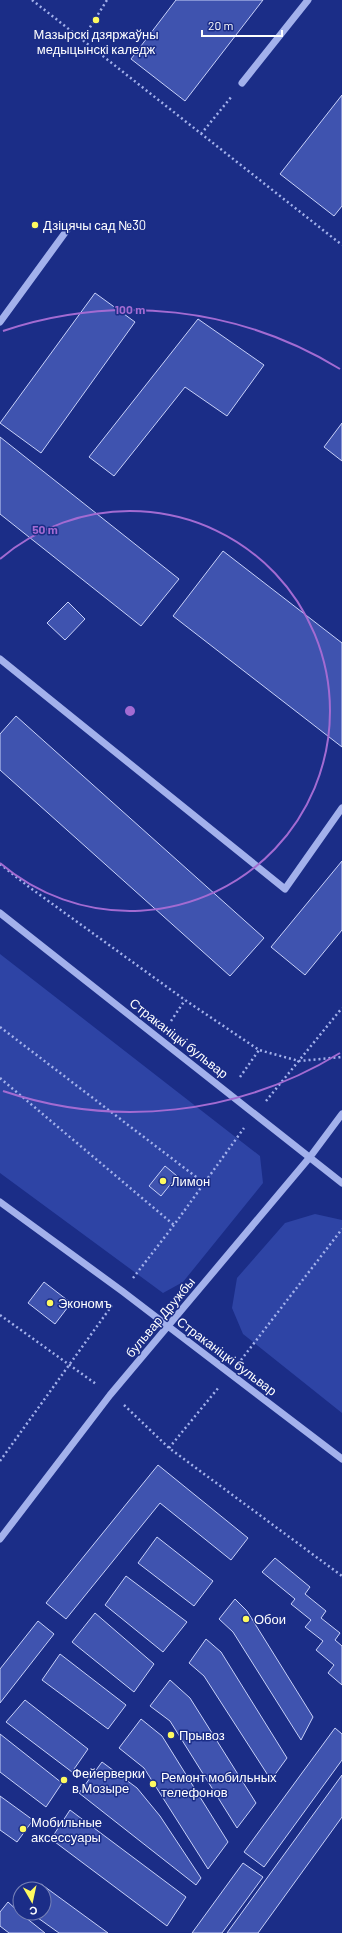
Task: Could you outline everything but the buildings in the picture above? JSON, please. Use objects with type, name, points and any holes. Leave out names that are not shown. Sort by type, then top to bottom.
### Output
[{"type":"street","points":[[242,83],[308,0]]},
{"type":"street","points":[[0,322],[67,230]]},
{"type":"street","points":[[0,659],[285,889],[342,808]]},
{"type":"street","name":"Страканіцкі бульвар","points":[[0,913],[342,1183]]},
{"type":"street","name":"бульвар Дружбы","points":[[0,1539],[110,1395],[310,1157],[342,1114]]},
{"type":"street","name":"Страканіцкі бульвар","points":[[0,1202],[122,1291],[342,1459]]},
{"type":"path","points":[[32,0],[342,245]]},
{"type":"path","points":[[82,40],[107,0]]},
{"type":"path","points":[[201,134],[242,83]]},
{"type":"path","points":[[0,864],[29,887],[185,1000],[259,1050],[300,1061],[342,1057]]},
{"type":"path","points":[[171,1021],[185,1000]]},
{"type":"path","points":[[0,1460],[122,1291],[174,1225],[255,1114],[342,1008]]},
{"type":"path","points":[[0,1027],[204,1183]]},
{"type":"path","points":[[240,1077],[259,1050]]},
{"type":"path","points":[[0,1078],[174,1225]]},
{"type":"path","points":[[170,1448],[230,1374],[342,1229]]},
{"type":"path","points":[[0,1315],[126,1407],[170,1448],[342,1576]]},
{"type":"shaded area","points":[[0,954],[260,1156],[263,1183],[183,1282],[163,1293],[0,1173]]},
{"type":"shaded area","points":[[315,1214],[342,1220],[342,1413],[243,1334],[232,1308],[237,1278],[285,1223]]},
{"type":"place","name":"Мазырскі дзяржаўны медыцынскі каледж","points":[[96,20]]},
{"type":"place","name":"Дзіцячы сад №30","points":[[35,225]]},
{"type":"place","name":"Лимон","points":[[163,1181]]},
{"type":"place","name":"Экономъ","points":[[50,1303]]},
{"type":"place","name":"Обои","points":[[246,1619]]},
{"type":"place","name":"Прывоз","points":[[171,1735]]},
{"type":"place","name":"Фейерверки в Мозыре","points":[[64,1780]]},
{"type":"place","name":"Ремонт мобильных телефонов","points":[[153,1784]]},
{"type":"place","name":"Мобильные аксессуары","points":[[23,1829]]}]
